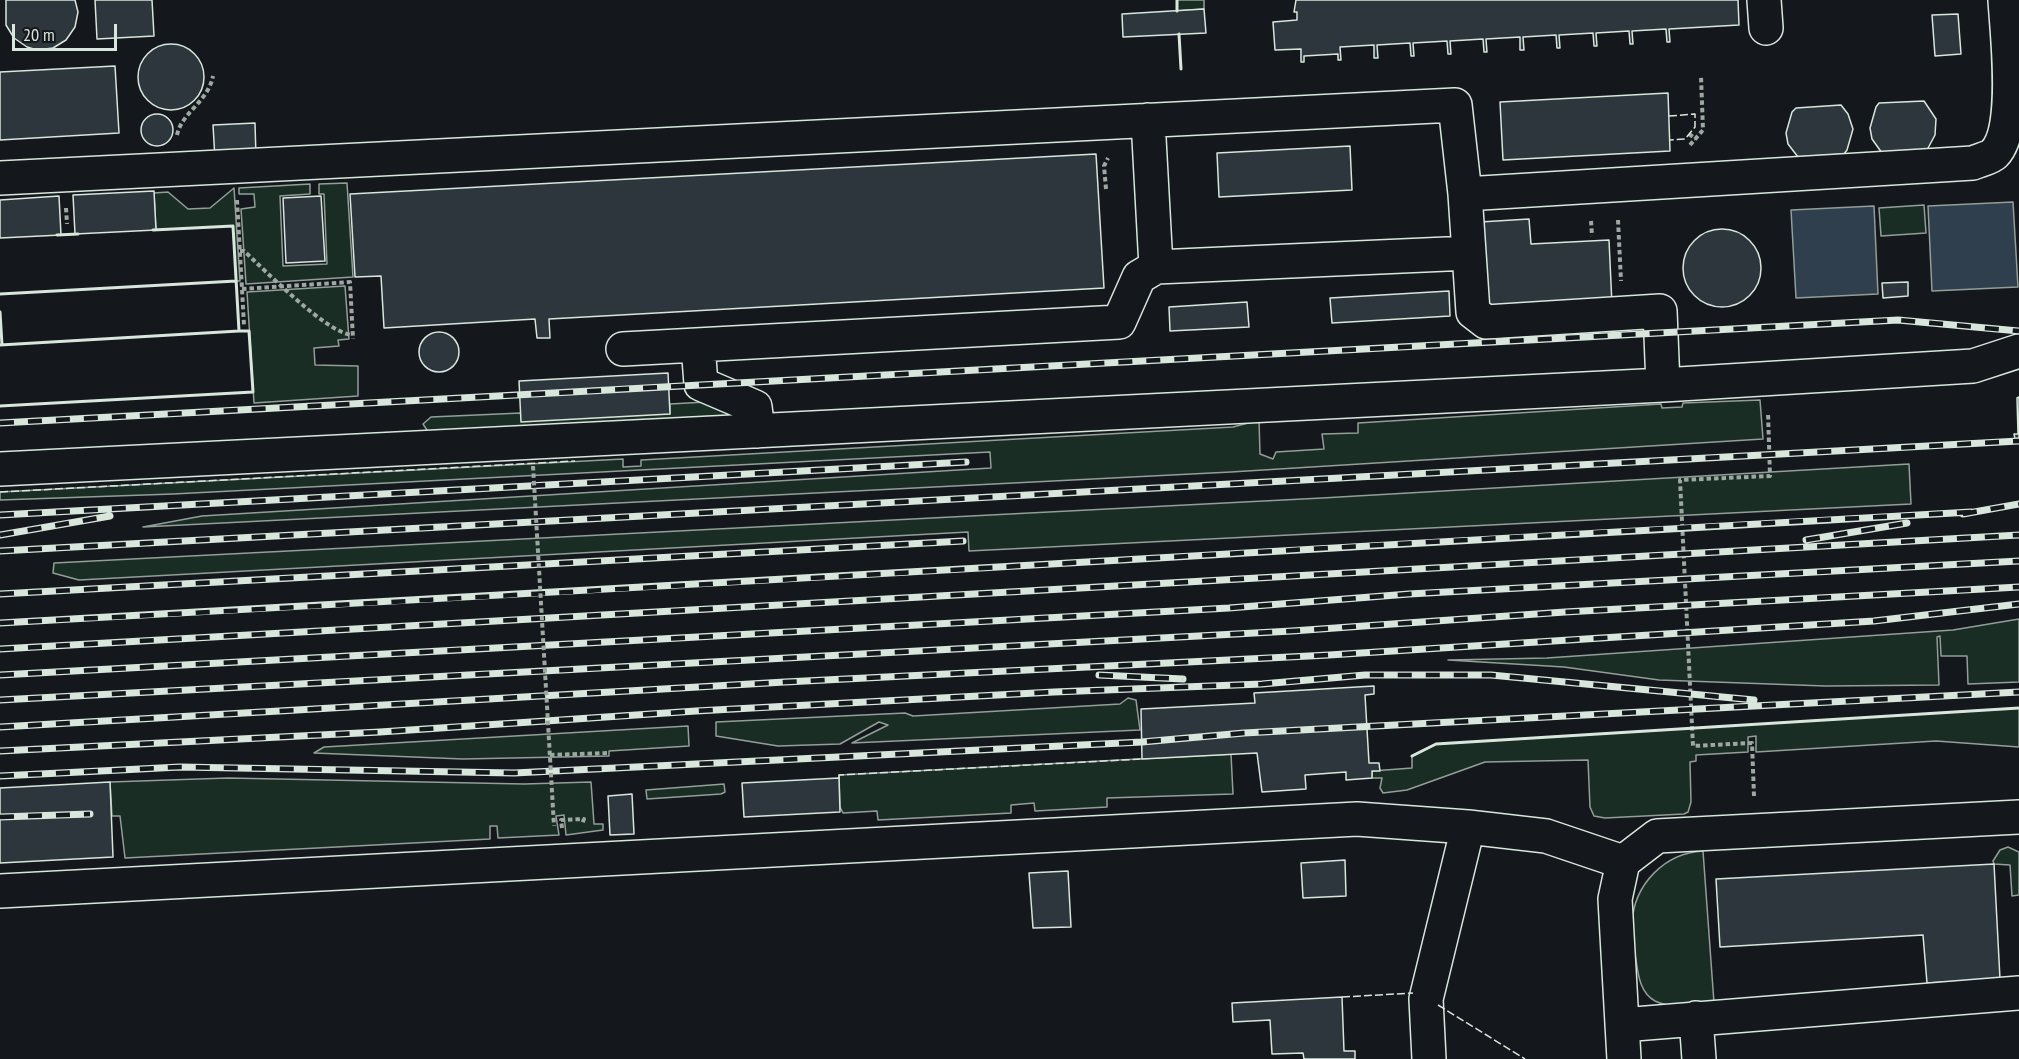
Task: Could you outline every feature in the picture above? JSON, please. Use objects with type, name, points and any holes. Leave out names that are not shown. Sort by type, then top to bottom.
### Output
[{"type":"lane","points":[[1465,194],[1973,163],[1994,154],[2005,134],[2010,105],[2005,0]]},
{"type":"lane","points":[[0,178],[1455,105],[1465,194],[1473,312],[1486,322],[1660,311],[1663,385]]},
{"type":"lane","points":[[1148,120],[1156,267]]},
{"type":"lane","points":[[623,349],[1119,322],[1139,277],[1156,267],[1469,253]]},
{"type":"lane","points":[[698,345],[701,384],[755,407],[758,431]]},
{"type":"lane","points":[[0,469],[1663,385],[1973,366],[2019,351]]},
{"type":"lane","points":[[1624,1059],[1615,899],[1623,862],[1657,836],[2019,818]]},
{"type":"lane","points":[[0,891],[1357,819],[1468,827],[1546,836],[1623,862]]},
{"type":"lane","points":[[1429,1059],[1426,999],[1468,827]]},
{"type":"lane","points":[[1622,1025],[2019,993]]},
{"type":"lane","points":[[1696,1018],[1700,1059]]},
{"type":"path","points":[[172,144],[179,125],[210,88],[213,76]]},
{"type":"path","points":[[1684,153],[1703,130],[1701,76]]},
{"type":"path","points":[[1689,134],[1696,139]]},
{"type":"path","points":[[1106,189],[1104,166],[1110,155],[1114,154]]},
{"type":"path","points":[[237,196],[244,325]]},
{"type":"path","points":[[1617,215],[1623,313]]},
{"type":"path","points":[[240,251],[244,251],[282,286],[341,333],[353,337],[350,282],[282,286],[242,289]]},
{"type":"path","points":[[1755,801],[1752,743],[1693,746],[1680,480],[1770,476],[1767,408]]},
{"type":"path","points":[[533,466],[556,825],[584,824],[584,819],[565,820]]},
{"type":"path","points":[[550,755],[609,753]]},
{"type":"green space","points":[[1177,0],[1204,0],[1204,9],[1177,11]]},
{"type":"green space","points":[[347,183],[353,277],[246,284],[241,209],[255,207],[254,194],[239,194],[239,188],[310,184],[310,194],[280,196],[283,266],[327,264],[324,194],[319,194],[319,184]]},
{"type":"green space","points":[[234,188],[240,281],[236,281],[233,226],[156,230],[154,193],[168,192],[188,209],[210,208]]},
{"type":"green space","points":[[1924,205],[1926,233],[1881,236],[1879,208]]},
{"type":"green space","points":[[345,286],[349,339],[338,340],[339,346],[314,348],[315,365],[358,366],[358,396],[254,403],[247,292]]},
{"type":"green space","points":[[1760,400],[1763,439],[1231,472],[143,527],[202,516],[991,468],[990,452],[173,494],[0,500],[0,492],[623,459],[623,467],[641,466],[641,460],[1233,427],[1259,420],[1260,454],[1273,459],[1276,452],[1324,449],[1322,434],[1358,433],[1358,423],[1661,404],[1662,408],[1682,407],[1683,403]]},
{"type":"green space","points":[[706,402],[731,410],[731,415],[429,433],[423,424],[431,417],[521,413],[670,414],[670,404]]},
{"type":"green space","points":[[1909,464],[1911,504],[969,551],[968,532],[79,580],[53,573],[54,563],[1322,498]]},
{"type":"green space","points":[[2019,619],[2019,682],[1968,684],[1967,656],[1941,656],[1940,636],[1937,637],[1939,685],[1825,686],[1659,680],[1564,667],[1448,660],[1547,658],[1953,630]]},
{"type":"green space","points":[[1128,698],[1136,700],[1140,730],[852,743],[888,725],[879,722],[840,744],[778,746],[716,736],[716,722],[905,713],[913,716],[1120,704]]},
{"type":"green space","points":[[2019,708],[2019,747],[1936,741],[1756,752],[1756,736],[1748,737],[1748,752],[1696,755],[1696,761],[1690,762],[1691,802],[1688,812],[1684,814],[1605,818],[1594,816],[1590,807],[1588,760],[1485,762],[1407,790],[1383,793],[1380,788],[1382,778],[1372,778],[1372,771],[1412,768],[1412,756],[1436,744]]},
{"type":"green space","points":[[688,726],[689,746],[609,751],[609,756],[463,759],[314,753],[324,747]]},
{"type":"green space","points":[[1231,754],[1233,794],[1107,798],[1107,807],[1035,811],[1034,803],[1011,805],[1011,813],[878,820],[877,811],[843,813],[840,807],[839,775]]},
{"type":"green space","points":[[228,778],[524,784],[591,782],[594,824],[603,824],[603,830],[566,835],[564,815],[556,816],[559,835],[498,838],[497,826],[490,826],[490,839],[125,858],[120,816],[112,816],[110,782]]},
{"type":"green space","points":[[724,784],[725,792],[721,794],[647,799],[646,790]]},
{"type":"green space","points":[[2008,847],[2019,852],[2019,895],[2012,896],[2010,865],[1994,864],[1993,861],[2000,850]]},
{"type":"green space","points":[[1703,851],[1714,1003],[1684,1006],[1662,1004],[1650,998],[1639,977],[1632,932],[1634,909],[1645,884],[1664,864],[1689,853]]},
{"type":"water","points":[[2013,202],[2018,287],[1932,291],[1928,206]]},
{"type":"water","points":[[1874,206],[1878,294],[1796,298],[1791,210]]},
{"type":"building","points":[[6,0],[75,0],[78,12],[75,27],[66,40],[53,48],[37,50],[27,47],[14,38],[6,25]]},
{"type":"building","points":[[95,0],[152,0],[154,36],[97,39]]},
{"type":"building","points":[[1296,0],[1738,0],[1739,25],[1669,29],[1670,42],[1667,42],[1666,29],[1632,31],[1633,44],[1630,44],[1629,31],[1596,33],[1597,46],[1594,46],[1593,33],[1559,35],[1560,48],[1557,48],[1556,35],[1523,37],[1524,50],[1520,50],[1520,37],[1486,39],[1487,52],[1484,52],[1483,39],[1450,41],[1451,54],[1448,54],[1447,41],[1413,43],[1414,56],[1411,56],[1410,43],[1377,45],[1378,58],[1374,58],[1374,45],[1340,47],[1341,60],[1338,60],[1338,54],[1304,56],[1304,62],[1301,62],[1301,49],[1275,50],[1273,22],[1297,20],[1297,12],[1294,12]]},
{"type":"building","points":[[1204,9],[1206,33],[1123,37],[1122,14]]},
{"type":"building","points":[[1958,14],[1961,54],[1935,56],[1932,15]]},
{"type":"building","points":[[164,44],[178,44],[190,49],[199,58],[204,77],[202,90],[195,101],[178,110],[164,110],[152,105],[143,96],[138,84],[138,70],[143,58],[152,49]]},
{"type":"building","points":[[115,66],[119,133],[0,140],[0,72]]},
{"type":"building","points":[[1668,93],[1670,151],[1503,160],[1500,102]]},
{"type":"building","points":[[1924,101],[1936,119],[1935,135],[1927,150],[1882,153],[1872,139],[1870,128],[1879,103]]},
{"type":"building","points":[[1841,105],[1848,114],[1853,129],[1844,154],[1798,157],[1788,144],[1786,133],[1792,112],[1796,108]]},
{"type":"building","points":[[157,114],[169,118],[173,130],[169,142],[157,146],[145,142],[141,130],[145,118]]},
{"type":"building","points":[[255,123],[256,157],[215,159],[213,125]]},
{"type":"building","points":[[1350,146],[1352,190],[1219,197],[1217,153]]},
{"type":"building","points":[[1096,154],[1104,288],[549,319],[550,338],[537,338],[535,319],[384,328],[381,276],[355,277],[350,194]]},
{"type":"building","points":[[154,191],[156,230],[75,234],[73,195]]},
{"type":"building","points":[[59,196],[61,235],[0,238],[0,200]]},
{"type":"building","points":[[321,196],[325,261],[286,263],[283,198]]},
{"type":"building","points":[[1529,219],[1531,244],[1609,240],[1612,305],[1485,312],[1480,222]]},
{"type":"building","points":[[1722,229],[1737,232],[1749,241],[1758,253],[1761,268],[1758,283],[1749,295],[1737,304],[1722,307],[1707,304],[1695,295],[1686,283],[1683,268],[1686,253],[1695,241],[1707,232]]},
{"type":"building","points":[[1908,282],[1908,296],[1883,298],[1882,283]]},
{"type":"building","points":[[1449,291],[1450,316],[1332,323],[1330,298]]},
{"type":"building","points":[[1247,302],[1249,327],[1170,331],[1169,307]]},
{"type":"building","points":[[439,332],[447,333],[453,338],[458,344],[458,360],[453,366],[447,371],[439,372],[431,371],[425,366],[420,360],[419,352],[420,344],[425,338],[431,333]]},
{"type":"building","points":[[668,373],[670,414],[521,422],[519,381]]},
{"type":"building","points":[[2019,397],[2019,438],[2015,439],[2014,434],[2018,434],[2017,398]]},
{"type":"building","points":[[1374,686],[1374,694],[1365,695],[1369,763],[1379,763],[1380,771],[1372,771],[1372,778],[1346,780],[1346,772],[1305,775],[1306,789],[1262,792],[1257,753],[1142,759],[1141,709],[1255,703],[1254,693]]},
{"type":"building","points":[[839,778],[840,812],[744,817],[742,783]]},
{"type":"building","points":[[110,782],[113,857],[0,863],[0,788]]},
{"type":"building","points":[[632,794],[634,834],[610,835],[608,796]]},
{"type":"building","points":[[1345,860],[1346,896],[1303,898],[1301,863]]},
{"type":"building","points":[[1994,864],[2000,979],[1927,983],[1923,935],[1720,947],[1716,879]]},
{"type":"building","points":[[1068,871],[1071,927],[1033,928],[1029,873]]},
{"type":"building","points":[[1342,997],[1344,1051],[1355,1051],[1355,1059],[1304,1059],[1303,1053],[1272,1054],[1270,1020],[1233,1022],[1232,1003]]},
{"type":"railway","points":[[0,423],[1898,320],[2019,331]]},
{"type":"railway","points":[[0,551],[2019,441]]},
{"type":"railway","points":[[0,515],[966,462]]},
{"type":"railway","points":[[1963,514],[2019,504]]},
{"type":"railway","points":[[0,623],[1971,512]]},
{"type":"railway","points":[[0,535],[110,516]]},
{"type":"railway","points":[[1806,540],[1907,523]]},
{"type":"railway","points":[[0,649],[2019,535]]},
{"type":"railway","points":[[0,594],[963,541]]},
{"type":"railway","points":[[0,675],[1229,608],[1409,594],[2019,561]]},
{"type":"railway","points":[[0,700],[1292,631],[1565,612],[2019,587]]},
{"type":"railway","points":[[0,727],[785,682],[1329,655],[1874,621],[2019,604]]},
{"type":"railway","points":[[1099,675],[1183,679]]},
{"type":"railway","points":[[0,751],[380,732],[696,711],[1054,692],[1262,684],[1365,675],[1491,675],[1754,700]]},
{"type":"railway","points":[[0,776],[180,767],[514,773],[1142,742],[1244,733],[2019,692]]},
{"type":"railway","points":[[0,817],[90,814]]},
{"type":"fence","points":[[1669,116],[1695,114],[1695,127],[1685,139],[1670,140]]},
{"type":"fence","points":[[0,492],[575,461]]},
{"type":"fence","points":[[839,778],[839,775],[1142,759]]},
{"type":"fence","points":[[1342,997],[1413,993]]},
{"type":"fence","points":[[1438,1005],[1525,1059]]},
{"type":"wall","points":[[1177,0],[1177,11]]},
{"type":"wall","points":[[1179,34],[1181,69]]},
{"type":"wall","points":[[0,406],[253,392],[249,331],[239,331],[233,226],[153,230]]},
{"type":"wall","points":[[57,235],[78,234]]},
{"type":"wall","points":[[0,294],[236,281]]},
{"type":"wall","points":[[0,312],[2,345]]},
{"type":"wall","points":[[0,345],[239,331]]},
{"type":"wall","points":[[1412,756],[1436,744],[2019,708]]}]
